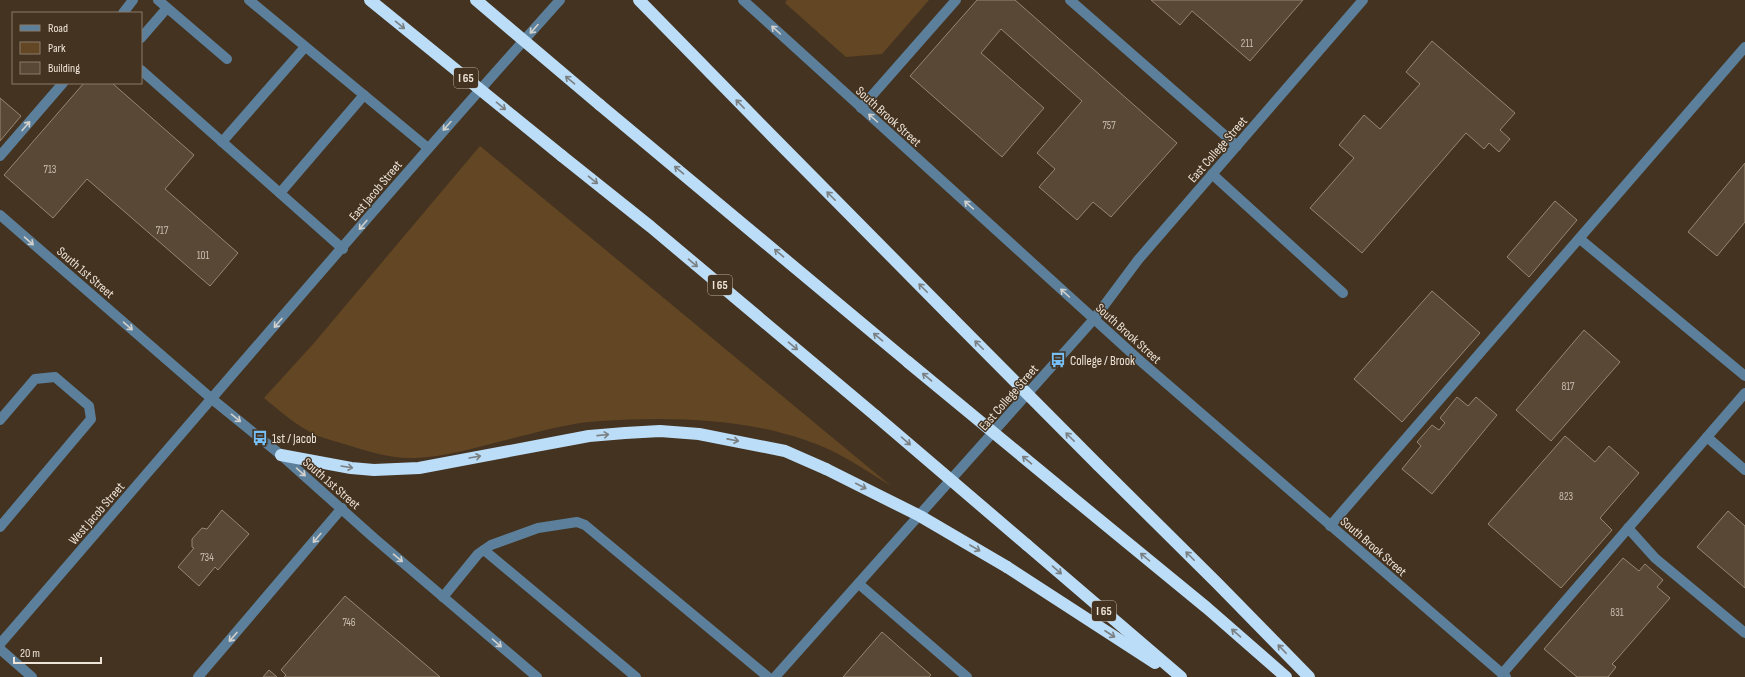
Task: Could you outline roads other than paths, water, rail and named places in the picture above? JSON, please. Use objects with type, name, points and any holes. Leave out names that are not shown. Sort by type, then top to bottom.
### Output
[{"type":"highway","name":"I 65","points":[[370,0],[651,227],[876,416],[1181,677]]},
{"type":"highway","points":[[476,0],[908,362],[1207,608],[1286,677]]},
{"type":"highway","points":[[639,0],[950,316],[1217,582],[1309,677]]},
{"type":"highway","points":[[281,455],[351,468],[374,470],[419,468],[589,436],[625,432],[660,431],[699,434],[785,451],[826,469],[920,516],[1007,567],[1177,677]]},
{"type":"street","points":[[123,12],[133,0]]},
{"type":"street","points":[[158,0],[227,59]]},
{"type":"street","points":[[249,0],[428,148]]},
{"type":"street","name":"East Jacob Street","points":[[212,399],[428,148],[560,0]]},
{"type":"street","name":"South Brook Street","points":[[743,0],[1136,358],[1504,675]]},
{"type":"street","points":[[862,108],[956,0]]},
{"type":"street","points":[[1070,0],[1236,146]]},
{"type":"street","name":"East College Street","points":[[775,677],[1094,319],[1138,260],[1363,0]]},
{"type":"street","points":[[142,37],[167,8]]},
{"type":"street","points":[[222,142],[305,47]]},
{"type":"street","points":[[1330,526],[1745,47]]},
{"type":"street","points":[[142,71],[343,248]]},
{"type":"street","points":[[0,156],[62,84]]},
{"type":"street","points":[[280,193],[364,95]]},
{"type":"street","points":[[1212,174],[1343,293]]},
{"type":"street","name":"South 1st Street","points":[[1,217],[212,399],[281,455],[374,538],[537,677]]},
{"type":"street","points":[[1580,238],[1745,376]]},
{"type":"street","points":[[0,420],[35,379],[55,377],[89,406],[91,420],[0,527]]},
{"type":"street","points":[[1504,675],[1745,392]]},
{"type":"street","name":"West Jacob Street","points":[[0,644],[212,399]]},
{"type":"street","points":[[1707,437],[1745,470]]},
{"type":"street","points":[[198,677],[342,508]]},
{"type":"street","points":[[444,597],[478,554],[491,544],[538,528],[577,522],[585,525],[768,677]]},
{"type":"street","points":[[1628,528],[1655,558],[1745,633]]},
{"type":"street","points":[[484,550],[636,677]]},
{"type":"street","points":[[859,584],[967,677]]},
{"type":"street","points":[[0,649],[32,677]]},
{"type":"place","name":"College / Brook","points":[[1058,360]]},
{"type":"place","name":"1st / Jacob","points":[[260,438]]}]
